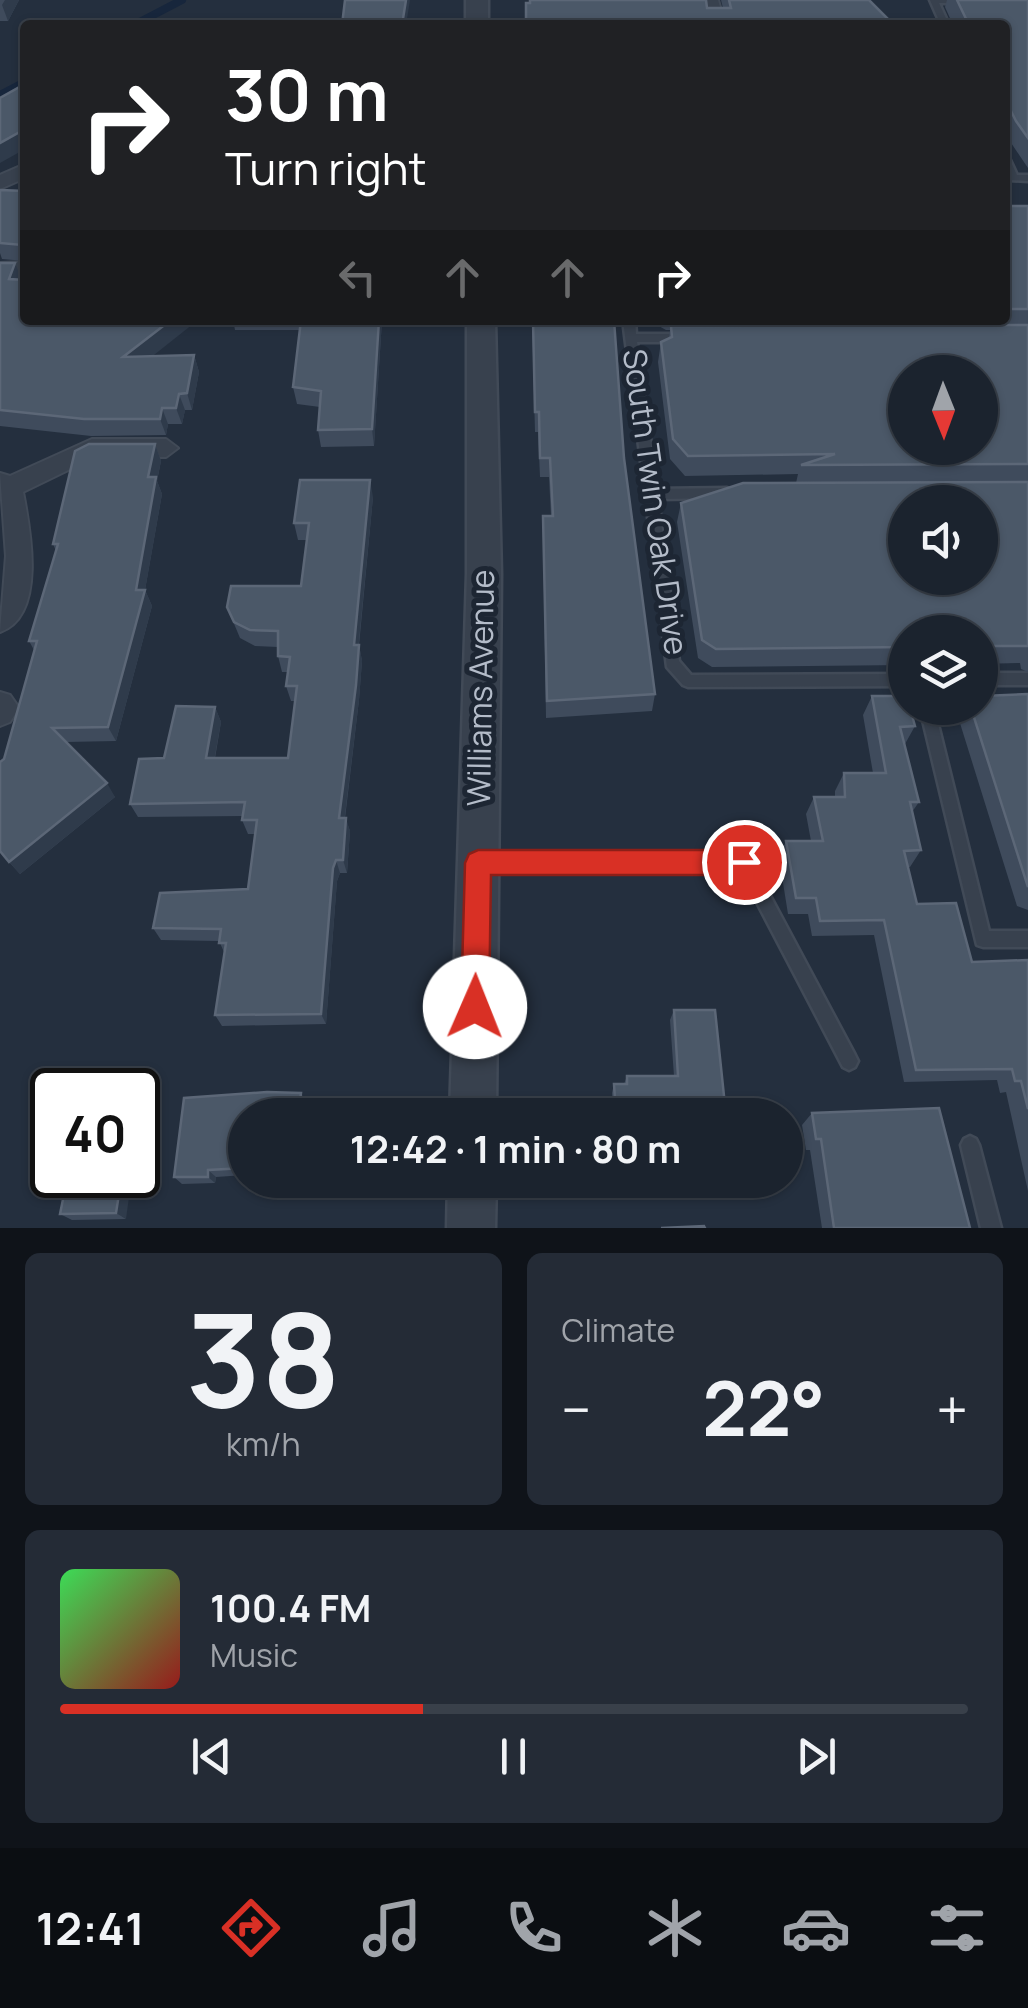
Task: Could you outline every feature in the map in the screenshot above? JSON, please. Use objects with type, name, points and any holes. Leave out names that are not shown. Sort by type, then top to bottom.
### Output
[{"type":"street","name":"Williams Avenue","points":[[473,1098],[484,574],[482,325]]},
{"type":"street","points":[[0,621],[18,577],[22,547],[4,485],[92,448],[166,448]]},
{"type":"street","points":[[0,704],[4,708],[0,714]]},
{"type":"street","points":[[471,1228],[472,1198]]},
{"type":"lane","points":[[934,0],[976,0]]},
{"type":"lane","name":"South Twin Oak Drive","points":[[630,325],[672,663],[688,682],[888,680]]},
{"type":"lane","points":[[631,338],[710,338]]},
{"type":"lane","points":[[651,494],[750,493]]},
{"type":"lane","points":[[998,680],[1028,679]]},
{"type":"lane","points":[[931,725],[983,939],[1028,939]]},
{"type":"lane","points":[[478,863],[744,862],[849,1061]]},
{"type":"lane","points":[[970,1145],[991,1228]]},
{"type":"building","points":[[345,0],[406,0],[403,20],[343,20]]},
{"type":"building","points":[[706,0],[707,8],[731,8],[729,0],[869,0],[889,20],[526,20],[526,3]]},
{"type":"building","points":[[957,0],[1028,0],[1028,138],[1010,109],[1010,20],[967,20]]},
{"type":"building","points":[[20,87],[20,132],[0,143],[0,98]]},
{"type":"building","points":[[0,190],[20,191],[20,245],[0,243]]},
{"type":"building","points":[[1010,206],[1028,206],[1028,309],[1010,309]]},
{"type":"building","points":[[0,263],[15,263],[9,279],[20,280],[20,325],[165,325],[123,357],[194,355],[187,393],[179,394],[176,408],[162,408],[160,419],[84,419],[0,410]]},
{"type":"building","points":[[300,325],[379,325],[372,429],[318,430],[321,391],[293,387]]},
{"type":"building","points":[[533,325],[614,325],[624,458],[655,694],[547,701],[543,516],[553,516],[550,458],[540,458],[539,412],[535,412]]},
{"type":"building","points":[[1028,325],[1028,464],[998,464],[998,355],[888,355],[888,465],[801,465],[835,454],[688,456],[673,439],[661,342],[672,337],[671,326]]},
{"type":"building","points":[[89,444],[155,444],[148,477],[156,477],[136,590],[145,590],[108,727],[52,728],[107,783],[9,862],[0,851],[0,762],[37,641],[29,641],[58,544],[53,544],[75,451]]},
{"type":"building","points":[[300,480],[370,480],[354,645],[359,645],[356,685],[339,818],[346,818],[343,860],[336,860],[333,868],[321,1014],[215,1015],[226,943],[219,943],[221,929],[153,928],[160,893],[248,889],[257,820],[242,820],[245,802],[130,804],[139,759],[164,758],[176,706],[215,707],[206,758],[288,758],[297,686],[286,686],[290,657],[278,656],[278,631],[250,630],[234,622],[227,607],[231,586],[301,586],[309,523],[294,523]]},
{"type":"building","points":[[1028,482],[1028,646],[998,646],[998,615],[888,615],[888,647],[716,649],[702,640],[681,503],[743,483]]},
{"type":"building","points":[[1028,694],[1028,887],[976,725],[998,725],[998,695]]},
{"type":"building","points":[[872,696],[888,696],[888,725],[915,726],[900,727],[919,802],[910,802],[921,850],[904,851],[917,904],[956,903],[972,962],[1028,960],[1028,1109],[1021,1081],[1015,1081],[1012,1069],[916,1070],[884,920],[820,921],[816,898],[796,898],[786,841],[823,841],[814,797],[845,797],[844,773],[886,773]]},
{"type":"building","points":[[674,1010],[715,1010],[724,1098],[615,1098],[614,1084],[627,1084],[627,1076],[678,1076]]},
{"type":"building","points":[[301,1093],[300,1098],[228,1098],[228,1169],[208,1170],[208,1177],[174,1177],[184,1098]]},
{"type":"building","points":[[939,1108],[970,1228],[834,1228],[821,1139],[816,1139],[812,1113]]},
{"type":"building","points":[[63,1198],[118,1198],[116,1213],[60,1214]]},
{"type":"waterway","points":[[144,20],[182,0]]},
{"type":"waterway","points":[[0,95],[20,85]]},
{"type":"route","points":[[475,1007],[478,863],[744,862]]}]
